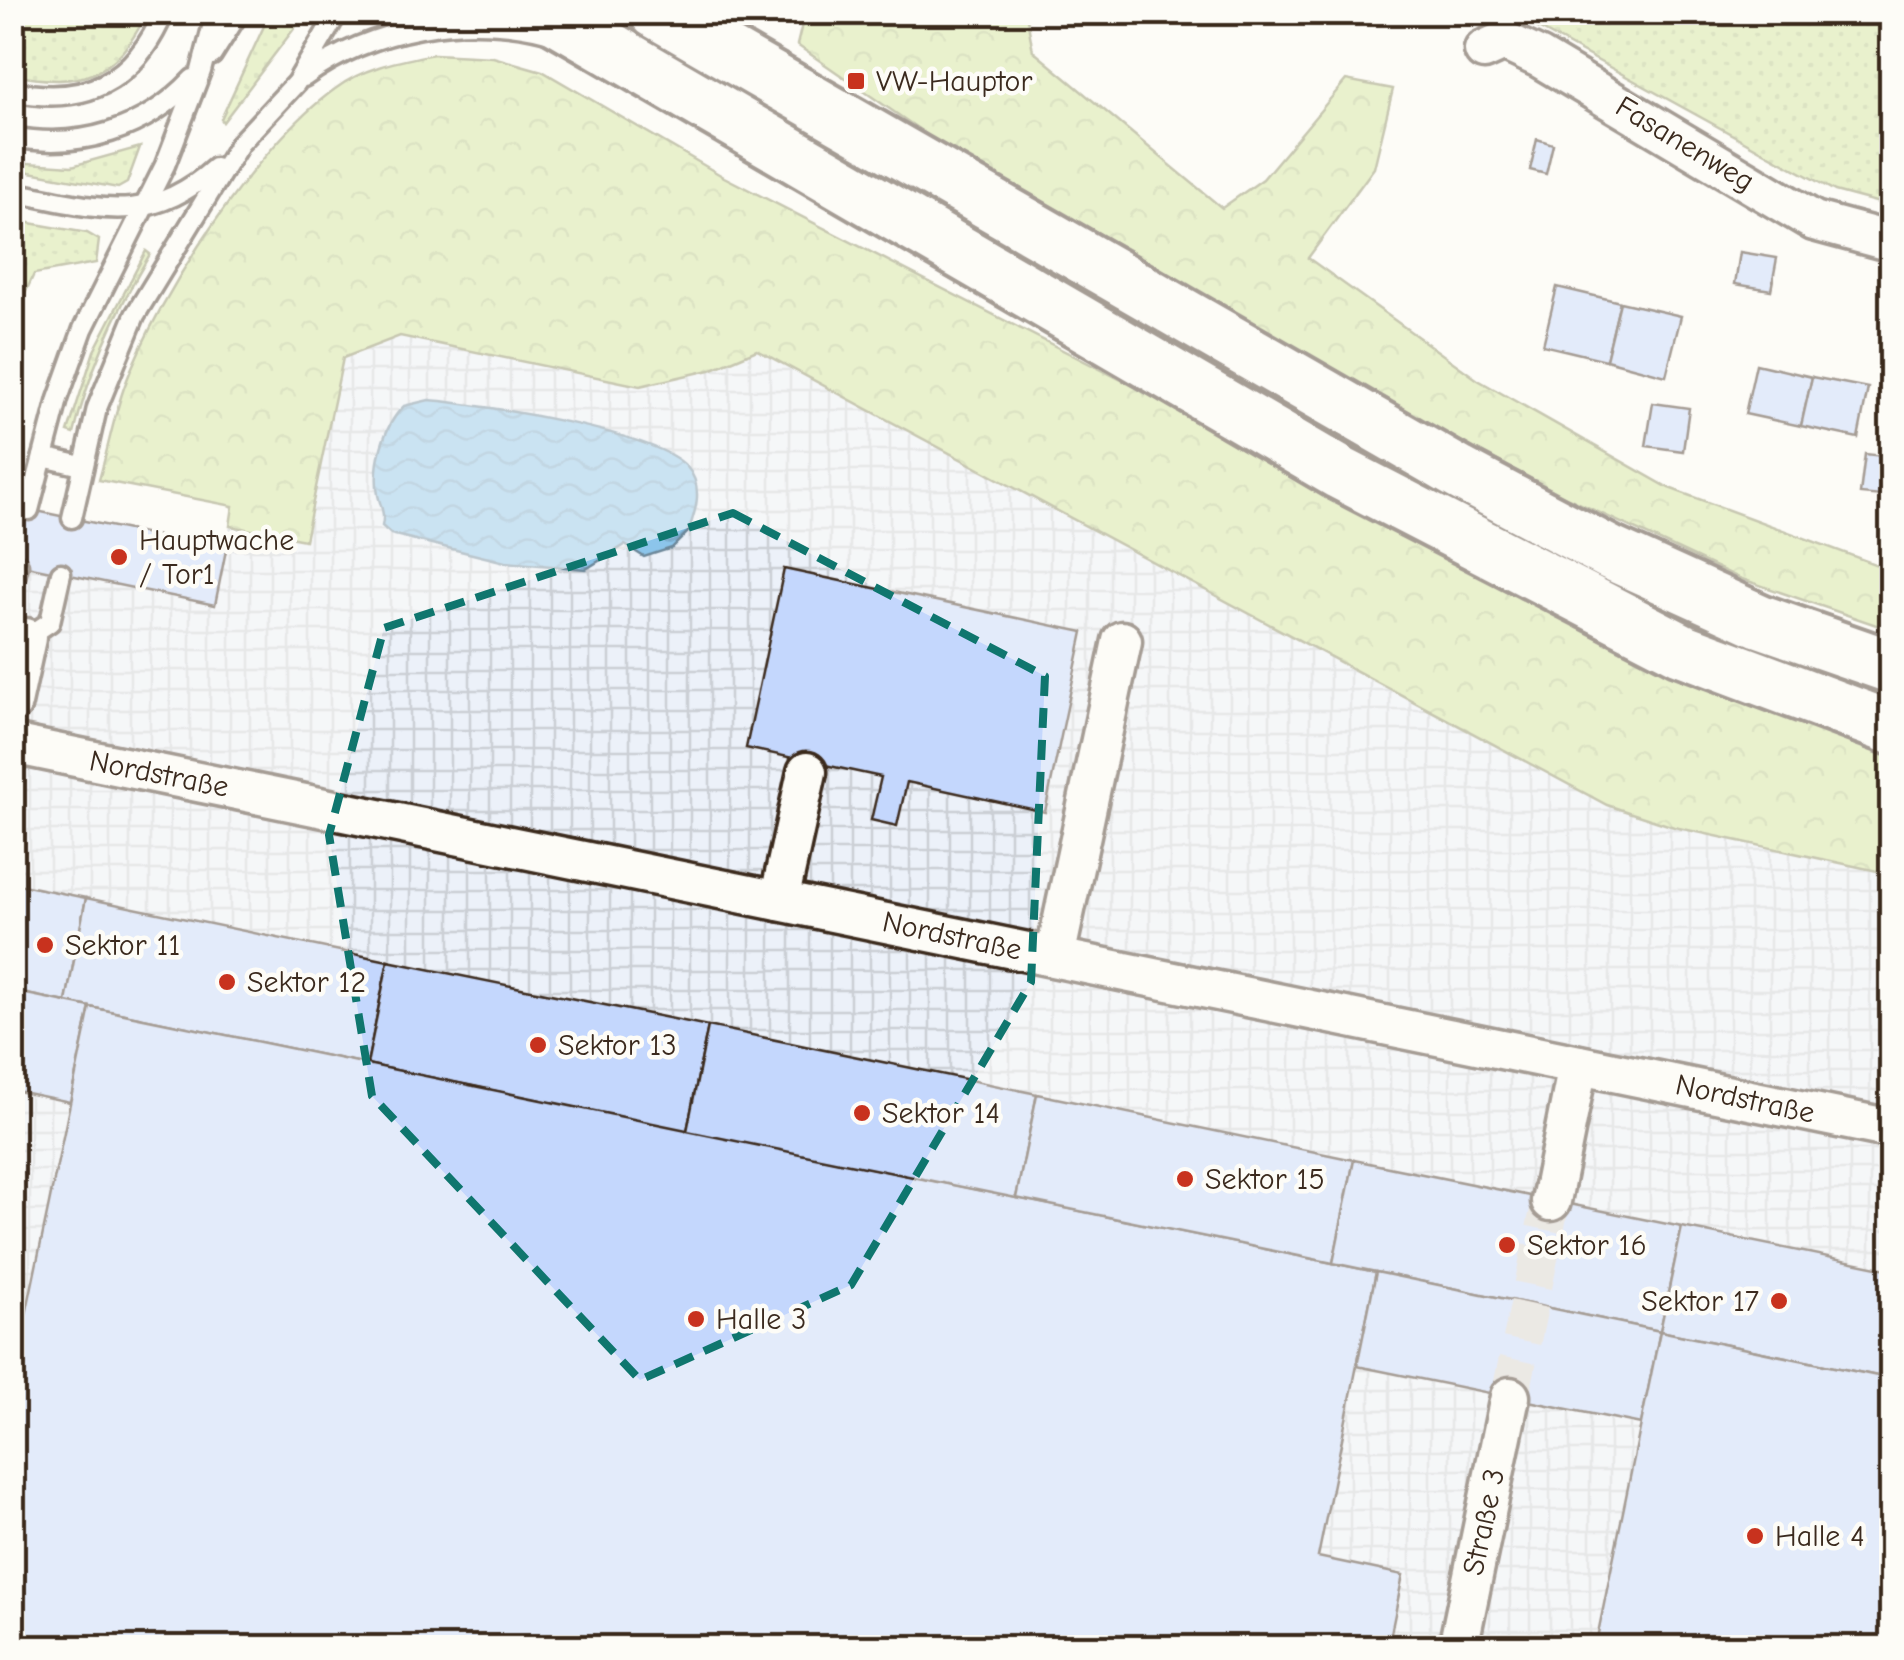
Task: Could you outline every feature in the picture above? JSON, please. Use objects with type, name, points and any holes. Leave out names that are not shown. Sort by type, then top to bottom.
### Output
[{"type":"main road","points":[[547,12],[1340,473],[1529,574],[1680,649],[1892,728]]},
{"type":"main road","points":[[656,12],[1476,482],[1610,553],[1760,621],[1892,667]]},
{"type":"street","name":"Fasanenweg","points":[[1484,50],[1504,41],[1540,58],[1814,221],[1892,242]]},
{"type":"street","points":[[12,704],[19,629]]},
{"type":"street","points":[[1054,957],[1122,641]]},
{"type":"street","name":"Nordstraße","points":[[12,744],[1892,1129]]},
{"type":"street","points":[[779,901],[807,772]]},
{"type":"street","points":[[1551,1200],[1578,1065]]},
{"type":"street","name":"Straße 3","points":[[1458,1648],[1510,1398]]},
{"type":"lane","points":[[12,91],[68,95],[101,87],[132,66],[152,40],[164,12]]},
{"type":"lane","points":[[30,510],[42,457],[83,329],[144,209],[201,71],[216,12]]},
{"type":"lane","points":[[12,137],[66,144],[150,116],[201,71],[239,12]]},
{"type":"lane","points":[[296,83],[338,12]]},
{"type":"lane","points":[[12,192],[101,209],[144,209],[193,188],[296,83],[326,61],[371,40],[430,27],[476,24],[533,29],[609,49]]},
{"type":"lane","points":[[72,518],[82,466],[120,344],[170,250],[240,143]]},
{"type":"lane","points":[[42,457],[82,466]]},
{"type":"lane","points":[[12,590],[18,565]]},
{"type":"lane","points":[[19,629],[50,622],[61,573]]},
{"type":"highlighted area","points":[[733,513],[1045,676],[1031,982],[851,1285],[640,1380],[372,1096],[329,835],[384,628]]},
{"type":"shaded area","points":[[400,336],[640,386],[710,370],[757,350],[1607,805],[1674,827],[1891,874],[1891,1647],[13,1647],[12,506],[225,549],[230,526],[304,540],[342,358]]},
{"type":"green space","points":[[25,12],[147,13],[135,35],[109,65],[94,73],[59,80],[13,75]]},
{"type":"green space","points":[[270,13],[306,13],[223,122],[221,119]]},
{"type":"green space","points":[[1026,13],[1033,51],[1222,208],[1263,179],[1346,80],[1393,89],[1374,168],[1308,258],[1478,380],[1669,488],[1891,570],[1891,630],[1739,578],[1568,498],[1340,377],[1129,250],[952,152],[797,45],[804,16]]},
{"type":"green space","points":[[1511,13],[1891,13],[1891,206],[1835,191]]},
{"type":"green space","points":[[434,54],[493,57],[542,71],[724,177],[1184,412],[1501,588],[1676,671],[1891,753],[1891,874],[1674,827],[1607,805],[757,350],[710,370],[640,386],[400,336],[343,358],[305,540],[230,526],[233,506],[99,480],[121,396],[140,349],[185,267],[243,184],[305,114],[346,81],[395,62]]},
{"type":"green space","points":[[140,147],[127,183],[118,188],[13,169],[13,162],[72,166]]},
{"type":"green space","points":[[13,220],[87,233],[99,240],[96,263],[34,274],[13,320]]},
{"type":"green space","points":[[146,251],[150,254],[96,364],[74,434],[68,432],[94,351]]},
{"type":"water","points":[[429,400],[566,422],[641,442],[669,454],[687,467],[697,490],[688,532],[672,548],[644,557],[625,545],[586,569],[505,562],[391,534],[382,526],[378,495],[381,447],[390,424],[404,406]]},
{"type":"building","points":[[1537,139],[1553,144],[1546,174],[1530,170]]},
{"type":"building","points":[[1740,252],[1777,258],[1771,290],[1735,284]]},
{"type":"building","points":[[1557,287],[1620,302],[1606,360],[1543,345]]},
{"type":"building","points":[[1620,302],[1681,316],[1666,376],[1606,360]]},
{"type":"building","points":[[1756,364],[1812,377],[1801,426],[1745,414]]},
{"type":"building","points":[[1812,377],[1868,388],[1858,438],[1801,426]]},
{"type":"building","points":[[1653,403],[1689,408],[1683,451],[1646,446]]},
{"type":"building","points":[[1865,454],[1892,457],[1892,497],[1860,494]]},
{"type":"building","name":"Hauptwache / Tor1","points":[[12,506],[226,550],[215,605],[12,563]]},
{"type":"building","points":[[784,569],[1083,632],[1045,812],[907,782],[897,826],[871,820],[881,777],[746,748]]},
{"type":"building","name":"Sektor 11","points":[[12,883],[86,898],[66,1002],[12,991]]},
{"type":"building","name":"Sektor 12","points":[[86,898],[388,961],[367,1064],[66,1002]]},
{"type":"building","name":"Sektor 13","points":[[388,961],[708,1026],[687,1131],[367,1064]]},
{"type":"building","points":[[12,991],[90,1007],[70,1102],[12,1090]]},
{"type":"building","name":"Halle 3","points":[[90,1007],[1376,1272],[1318,1557],[1403,1575],[1388,1648],[12,1648],[12,1382]]},
{"type":"building","name":"Sektor 14","points":[[708,1026],[1037,1094],[1016,1198],[687,1131]]},
{"type":"building","name":"Sektor 15","points":[[1037,1094],[1354,1160],[1333,1263],[1016,1198]]},
{"type":"building","name":"Sektor 16","points":[[1354,1160],[1682,1227],[1660,1331],[1333,1263]]},
{"type":"building","name":"Sektor 17","points":[[1682,1227],[1892,1270],[1892,1379],[1660,1331]]},
{"type":"building","points":[[1376,1272],[1660,1331],[1641,1424],[1357,1366]]},
{"type":"building","name":"Halle 4","points":[[1660,1331],[1892,1379],[1892,1648],[1595,1648]]},
{"type":"tunnel","points":[[1510,1397],[1551,1201]]},
{"type":"place","name":"VW-Hauptor","points":[[856,81]]},
{"type":"place","name":"Hauptwache / Tor1","points":[[119,557]]},
{"type":"place","name":"Sektor 11","points":[[45,945]]},
{"type":"place","name":"Sektor 12","points":[[227,982]]},
{"type":"place","name":"Sektor 13","points":[[538,1045]]},
{"type":"place","name":"Sektor 14","points":[[862,1113]]},
{"type":"place","name":"Sektor 15","points":[[1185,1179]]},
{"type":"place","name":"Sektor 16","points":[[1507,1245]]},
{"type":"place","name":"Sektor 17","points":[[1779,1301]]},
{"type":"place","name":"Halle 3","points":[[696,1319]]},
{"type":"place","name":"Halle 4","points":[[1755,1536]]}]
